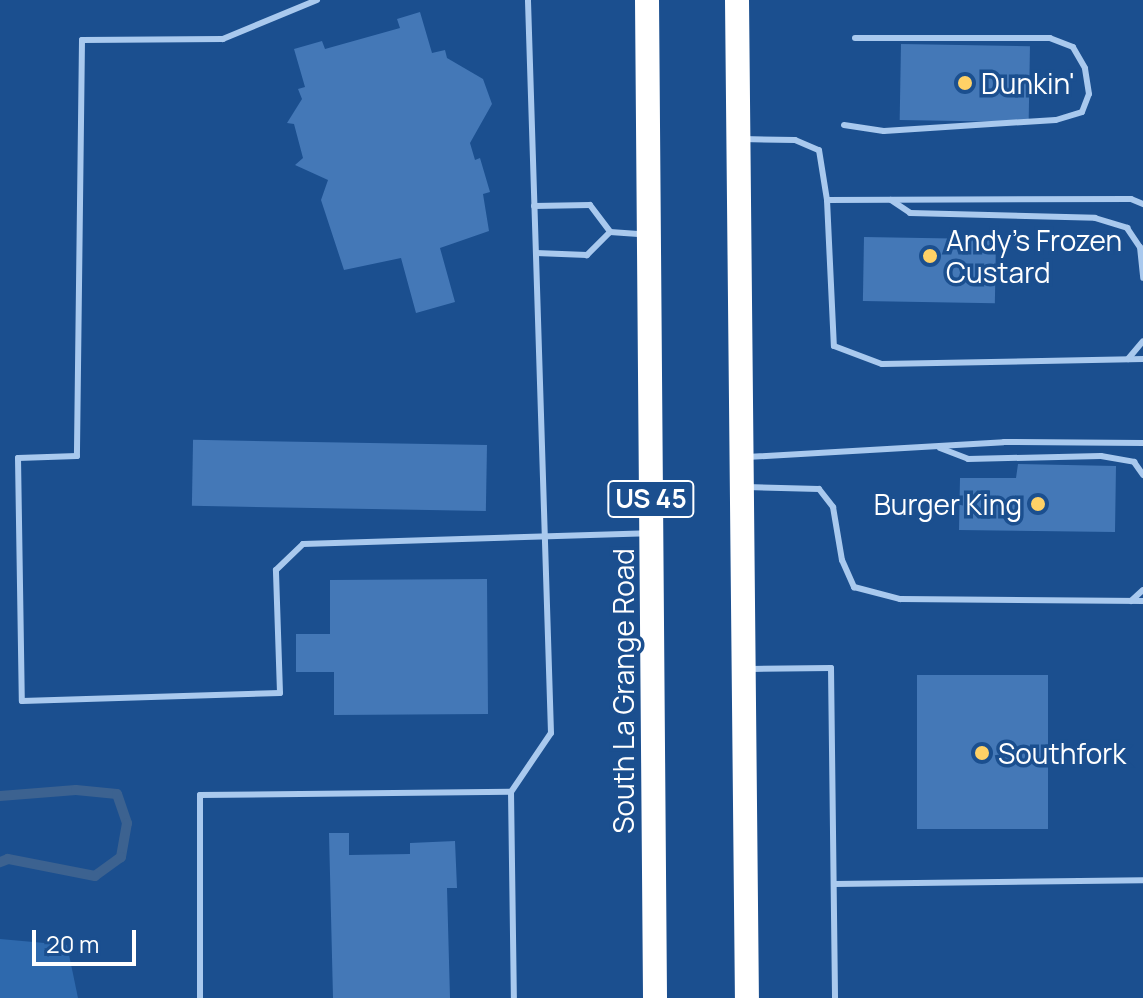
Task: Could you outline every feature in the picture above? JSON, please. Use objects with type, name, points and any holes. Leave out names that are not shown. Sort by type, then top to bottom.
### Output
[{"type":"highway","name":"South La Grange Road","points":[[647,0],[655,998]]},
{"type":"highway","points":[[737,0],[747,998]]},
{"type":"lane","points":[[317,0],[223,39],[82,40],[77,456],[18,458],[22,701],[280,693],[276,570],[303,544],[651,533]]},
{"type":"lane","points":[[514,998],[511,792],[551,733],[528,0]]},
{"type":"lane","points":[[844,125],[884,131],[1056,120],[1082,112],[1089,94],[1085,68],[1073,47],[1050,38],[855,38]]},
{"type":"lane","points":[[739,139],[795,140],[819,150],[827,200],[834,346],[882,364],[1143,359]]},
{"type":"lane","points":[[827,200],[1131,199],[1143,204]]},
{"type":"lane","points":[[891,200],[910,213],[1095,218],[1127,228],[1140,247],[1143,278]]},
{"type":"lane","points":[[534,206],[590,205],[610,232]]},
{"type":"lane","points":[[536,253],[587,255],[610,232],[647,234]]},
{"type":"lane","points":[[1128,359],[1143,341]]},
{"type":"lane","points":[[742,457],[937,447],[1143,443]]},
{"type":"lane","points":[[937,447],[968,459],[1101,456],[1134,462],[1143,475]]},
{"type":"lane","points":[[742,487],[819,489],[833,507],[842,560],[854,587],[900,599],[1143,601]]},
{"type":"lane","points":[[1131,601],[1143,590]]},
{"type":"lane","points":[[744,669],[831,668],[835,998]]},
{"type":"lane","points":[[200,998],[200,795],[511,792]]},
{"type":"lane","points":[[834,884],[1143,880]]},
{"type":"shaded area","points":[[0,939],[67,945],[78,998],[0,998]]},
{"type":"building","points":[[420,12],[432,53],[445,50],[447,58],[483,79],[492,104],[470,143],[475,160],[480,158],[490,192],[483,194],[489,231],[440,248],[455,302],[416,313],[401,258],[344,270],[321,200],[328,180],[295,165],[303,158],[294,124],[287,123],[302,99],[298,89],[305,87],[294,49],[322,41],[325,49],[400,28],[397,19]]},
{"type":"building","name":"Dunkin'","points":[[901,44],[1030,46],[1029,122],[900,120]]},
{"type":"building","name":"Andy's Frozen Custard","points":[[864,237],[996,239],[995,303],[863,301]]},
{"type":"building","points":[[193,440],[487,445],[486,511],[192,506]]},
{"type":"building","name":"Burger King","points":[[1018,464],[1116,466],[1115,532],[959,530],[960,478],[1016,478]]},
{"type":"building","points":[[487,579],[488,714],[334,715],[334,672],[296,672],[296,634],[330,634],[330,580]]},
{"type":"building","name":"Southfork","points":[[917,675],[1048,675],[1048,829],[917,829]]},
{"type":"building","points":[[329,833],[349,833],[349,855],[410,854],[410,843],[455,841],[457,888],[447,888],[450,998],[333,998]]},
{"type":"waterway","points":[[0,796],[76,790],[117,794],[127,823],[121,857],[95,876],[8,859],[0,862]]},
{"type":"place","name":"Dunkin'","points":[[965,83]]},
{"type":"place","name":"Andy's Frozen Custard","points":[[930,256]]},
{"type":"place","name":"Burger King","points":[[1038,504]]},
{"type":"place","name":"Southfork","points":[[982,753]]}]
